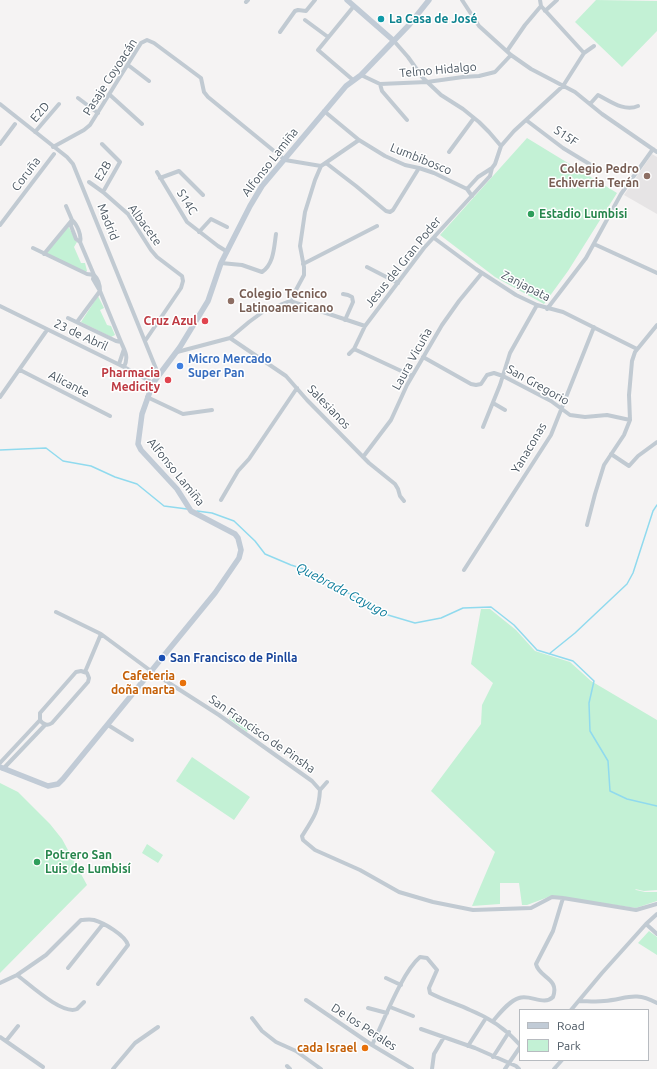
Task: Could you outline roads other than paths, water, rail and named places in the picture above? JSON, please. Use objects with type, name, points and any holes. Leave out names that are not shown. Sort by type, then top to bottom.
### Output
[{"type":"street","points":[[280,32],[295,11],[306,11],[315,0]]},
{"type":"street","points":[[347,0],[394,41],[427,82],[441,95],[474,118],[501,146]]},
{"type":"street","name":"Alfonso Lamiña","points":[[2,768],[48,786],[58,784],[215,593],[239,558],[241,550],[238,538],[235,534],[190,509],[178,489],[141,450],[138,444],[142,414],[153,383],[177,352],[208,301],[220,263],[262,186],[324,111],[353,80],[360,75],[394,41],[429,0]]},
{"type":"street","points":[[462,0],[479,26],[511,55],[531,69],[575,92],[655,151],[621,194],[586,258],[547,309]]},
{"type":"street","points":[[540,0],[541,6],[545,11],[584,53]]},
{"type":"street","points":[[545,11],[557,0]]},
{"type":"street","points":[[353,80],[318,52],[318,49],[354,6]]},
{"type":"street","points":[[506,51],[541,6]]},
{"type":"street","points":[[305,20],[328,37]]},
{"type":"street","name":"Pasaje Coyoacán","points":[[53,147],[88,128],[142,42],[147,40],[154,43],[201,78],[204,92],[208,97],[285,160]]},
{"type":"street","name":"Jesus del Gran Poder","points":[[349,354],[354,349],[365,326],[398,283],[434,238],[490,176],[501,146],[526,120],[563,86],[584,53],[594,46]]},
{"type":"street","name":"Telmo Hidalgo","points":[[360,75],[380,84],[427,82],[486,75],[495,72],[511,55]]},
{"type":"street","points":[[128,64],[149,81]]},
{"type":"street","points":[[380,84],[380,87],[407,120]]},
{"type":"street","points":[[110,95],[142,124]]},
{"type":"street","points":[[590,104],[598,95],[617,105],[633,108],[638,106]]},
{"type":"street","points":[[78,98],[98,113]]},
{"type":"street","name":"Madrid","points":[[0,104],[71,161],[76,168],[159,376]]},
{"type":"street","name":"E2D","points":[[35,132],[59,104]]},
{"type":"street","name":"Lumbibosco","points":[[324,111],[359,140],[385,156],[404,165],[434,173],[467,190],[472,196]]},
{"type":"street","points":[[449,152],[474,118]]},
{"type":"street","name":"S15F","points":[[526,120],[563,148],[596,168]]},
{"type":"street","points":[[0,144],[15,124]]},
{"type":"street","points":[[290,302],[304,275],[300,246],[305,212],[315,180],[321,166],[359,140]]},
{"type":"street","name":"E2B","points":[[102,144],[120,162],[103,192]]},
{"type":"street","name":"Coruña","points":[[0,225],[54,154]]},
{"type":"street","points":[[285,160],[321,166]]},
{"type":"street","points":[[326,163],[386,211],[390,212],[393,210],[419,168]]},
{"type":"street","points":[[467,190],[478,177],[492,168]]},
{"type":"street","points":[[160,178],[179,171],[203,195]]},
{"type":"street","name":"S14C","points":[[157,172],[187,222],[226,251]]},
{"type":"street","name":"Albacete","points":[[89,182],[128,214],[156,257],[182,276],[182,288],[145,341]]},
{"type":"street","points":[[66,206],[72,220],[71,226],[76,239],[80,242],[94,276],[93,279],[100,291],[126,352],[127,357],[124,366]]},
{"type":"street","points":[[199,232],[211,219],[227,227]]},
{"type":"street","points":[[44,254],[72,220]]},
{"type":"street","points":[[303,264],[377,226]]},
{"type":"street","points":[[220,263],[242,265],[262,272],[264,271],[272,260],[276,234]]},
{"type":"street","name":"Zanjapata","points":[[434,238],[482,273],[537,306],[563,312],[637,349]]},
{"type":"street","points":[[594,244],[657,273]]},
{"type":"street","points":[[33,248],[94,276]]},
{"type":"street","points":[[367,266],[398,283]]},
{"type":"street","name":"Laura Vicuña","points":[[363,456],[391,420],[412,376],[442,325],[458,301],[482,273]]},
{"type":"street","points":[[78,322],[100,291]]},
{"type":"street","points":[[343,294],[352,297],[353,302],[346,320]]},
{"type":"street","points":[[177,352],[230,338],[264,311],[290,302],[365,326]]},
{"type":"street","name":"23 de Abril","points":[[0,306],[124,366],[153,383]]},
{"type":"street","points":[[483,427],[503,376],[510,353],[537,306]]},
{"type":"street","points":[[68,318],[121,342]]},
{"type":"street","points":[[587,525],[604,465],[624,435],[630,420],[629,395],[632,361],[637,349],[657,325]]},
{"type":"street","name":"Yanaconas","points":[[464,570],[551,435],[594,327]]},
{"type":"street","points":[[0,397],[47,330]]},
{"type":"street","name":"Salesianos","points":[[230,338],[286,376],[363,456],[395,484],[404,501]]},
{"type":"street","points":[[119,364],[124,349]]},
{"type":"street","points":[[354,349],[412,376]]},
{"type":"street","name":"San Gregorio","points":[[423,357],[471,384],[481,384],[487,375],[494,374],[503,376],[562,408],[566,412],[578,416],[607,415],[630,420]]},
{"type":"street","name":"Alicante","points":[[20,370],[110,416]]},
{"type":"street","points":[[221,500],[238,471],[249,459],[297,388]]},
{"type":"street","points":[[148,397],[183,414],[212,410]]},
{"type":"street","points":[[493,403],[505,410]]},
{"type":"street","points":[[611,454],[629,466],[638,456],[657,442]]},
{"type":"street","name":"San Francisco de Pinsha","points":[[56,612],[101,634],[152,671],[219,715],[312,781],[320,790],[319,804],[315,815],[302,836],[302,840],[315,850],[360,870],[399,892],[433,902],[473,910],[531,908],[552,897],[636,910],[657,904]]},
{"type":"street","points":[[86,672],[101,634]]},
{"type":"street","points":[[0,763],[40,720],[40,713],[76,672],[81,670],[86,672],[89,678],[87,684],[52,723],[45,725],[2,768]]},
{"type":"street","points":[[40,720],[45,725]]},
{"type":"street","points":[[108,725],[132,740]]},
{"type":"street","points":[[320,790],[327,782]]},
{"type":"street","points":[[493,1021],[510,1003],[520,998],[548,1000],[553,997],[554,988],[552,981],[537,970],[536,964],[553,931],[563,898]]},
{"type":"street","points":[[572,1009],[602,973],[646,924],[657,914]]},
{"type":"street","points":[[0,984],[17,975],[46,955],[81,920],[94,920],[103,924],[122,937],[128,945],[98,984]]},
{"type":"street","points":[[68,968],[103,924]]},
{"type":"street","points":[[646,924],[657,934]]},
{"type":"street","points":[[372,1045],[400,985],[413,963],[420,957],[427,958],[437,970],[429,988],[430,992],[493,1021],[509,1032],[519,1045]]},
{"type":"street","points":[[17,975],[60,1007],[70,1010],[77,1009],[84,1002]]},
{"type":"street","points":[[386,978],[400,985]]},
{"type":"street","points":[[579,1001],[604,1001],[631,996],[642,996],[657,1003]]},
{"type":"street","name":"De los Perales","points":[[306,1000],[372,1045],[412,1069]]},
{"type":"street","points":[[390,1007],[413,1016]]},
{"type":"street","points":[[368,1008],[387,1013]]},
{"type":"street","points":[[252,1018],[262,1031],[276,1042],[296,1051],[321,1069]]},
{"type":"street","points":[[468,1046],[486,1018]]},
{"type":"street","points":[[6,1041],[18,1026]]},
{"type":"street","points":[[113,1069],[135,1043],[158,1026]]},
{"type":"street","points":[[421,1029],[468,1046],[509,1063],[519,1069]]},
{"type":"street","points":[[493,1057],[509,1032]]},
{"type":"street","points":[[0,1037],[43,1067]]},
{"type":"street","points":[[432,1069],[434,1054],[444,1037]]},
{"type":"street","points":[[505,1069],[519,1048]]},
{"type":"street","points":[[554,1069],[561,1061]]},
{"type":"waterway","name":"Quebrada Cayugo","points":[[0,450],[46,448],[63,461],[91,466],[115,477],[137,484],[164,506],[187,509]]},
{"type":"waterway","points":[[549,654],[575,633],[627,584],[633,573],[653,511],[657,505]]},
{"type":"waterway","name":"Quebrada Cayugo","points":[[197,511],[212,513],[234,521],[255,541],[265,554],[313,572],[388,615],[415,623],[441,618],[463,608],[491,607],[514,625],[537,650],[573,661],[594,681],[589,703],[590,731],[608,761],[610,791],[627,799],[657,806]]},
{"type":"place","name":"La Casa de José","points":[[381,19]]},
{"type":"place","name":"Colegio Pedro Echiverria Terán","points":[[647,176]]},
{"type":"place","name":"Estadio Lumbisi","points":[[531,214]]},
{"type":"place","name":"Colegio Tecnico Latinoamericano","points":[[231,301]]},
{"type":"place","name":"Cruz Azul","points":[[205,321]]},
{"type":"place","name":"Micro Mercado Super Pan","points":[[180,366]]},
{"type":"place","name":"Pharmacia Medicity","points":[[168,380]]},
{"type":"place","name":"San Francisco de Pinlla","points":[[162,658]]},
{"type":"place","name":"Cafeteria doña marta","points":[[183,683]]},
{"type":"place","name":"Potrero San Luis de Lumbisí","points":[[37,862]]},
{"type":"place","name":"cada Israel","points":[[365,1048]]}]
